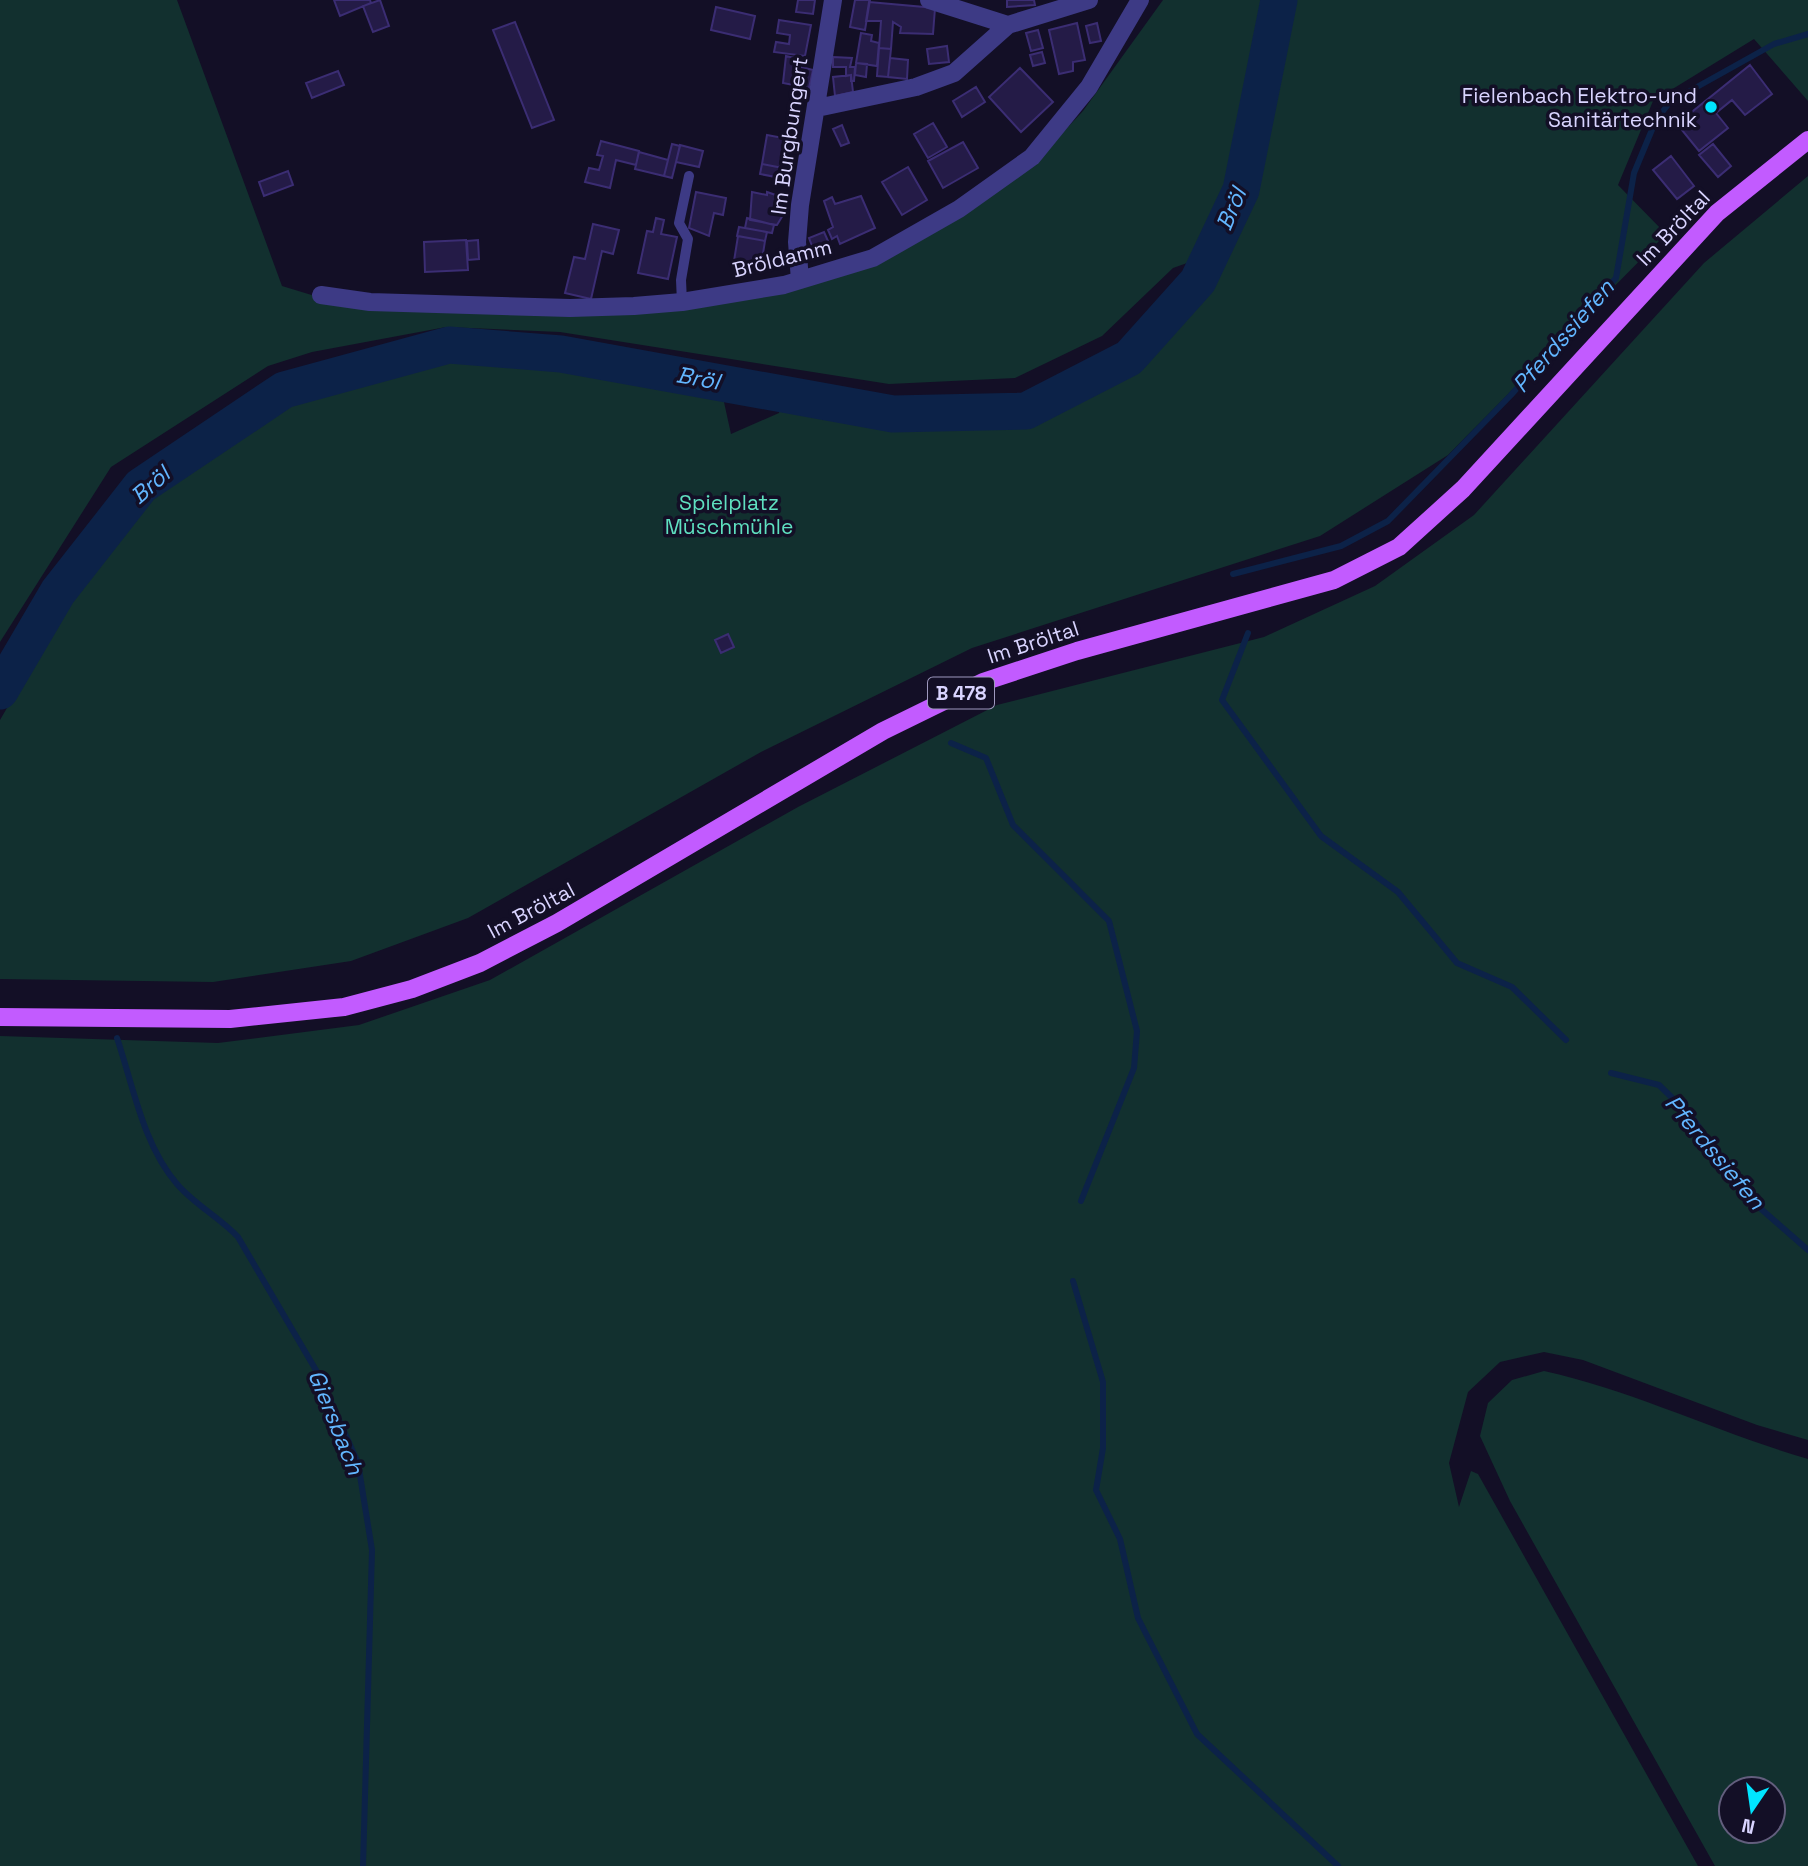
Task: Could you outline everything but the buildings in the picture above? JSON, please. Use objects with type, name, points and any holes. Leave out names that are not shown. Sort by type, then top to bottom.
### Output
[{"type":"main road","name":"Im Bröltal","points":[[0,1017],[230,1019],[344,1007],[412,989],[480,963],[557,923],[883,731],[983,682],[1077,651],[1334,580],[1399,547],[1463,489],[1717,213],[1808,140]]},
{"type":"street","name":"Im Burgbungert","points":[[800,280],[797,242],[800,205],[833,0]]},
{"type":"street","points":[[929,0],[1008,25]]},
{"type":"street","points":[[817,108],[916,87],[954,73],[1008,25],[1089,0]]},
{"type":"street","name":"Bröldamm","points":[[321,295],[370,302],[570,309],[682,302],[800,280],[873,258],[959,209],[1032,157],[1089,87],[1140,0]]},
{"type":"lane","points":[[682,302],[681,280],[688,239],[679,223],[689,176]]},
{"type":"green space","name":"Spielplatz Müschmühle","points":[[0,0],[177,0],[282,286],[328,300],[560,314],[874,262],[1039,158],[1083,111],[1163,0],[1808,0],[1808,101],[1754,39],[1653,101],[1618,185],[1666,234],[1448,455],[1320,536],[972,648],[761,752],[468,918],[351,961],[213,982],[0,979],[0,720],[73,594],[150,491],[283,399],[447,352],[563,366],[722,393],[731,434],[779,413],[781,401],[888,422],[1028,416],[1135,367],[1207,287],[1232,247],[1173,268],[1102,336],[1015,378],[889,384],[560,332],[446,327],[312,352],[268,366],[111,467],[0,642]]},
{"type":"green space","points":[[1808,176],[1808,1440],[1757,1425],[1583,1360],[1544,1352],[1500,1362],[1468,1392],[1449,1463],[1459,1507],[1471,1471],[1478,1474],[1698,1866],[0,1866],[0,1036],[218,1043],[359,1025],[490,980],[798,807],[997,705],[1264,637],[1375,586],[1474,515],[1704,263]]},
{"type":"green space","points":[[1544,1371],[1578,1379],[1644,1401],[1808,1459],[1808,1866],[1715,1866],[1510,1501],[1480,1436],[1488,1403],[1512,1380]]},
{"type":"waterway","name":"Bröl","points":[[0,691],[58,592],[141,486],[284,390],[449,345],[561,354],[893,414],[1026,411],[1129,358],[1198,281],[1241,190],[1279,0]]},
{"type":"waterway","name":"Pferdssiefen","points":[[1233,574],[1341,546],[1388,521],[1511,395],[1616,278],[1634,173],[1656,120],[1670,102],[1774,44],[1808,34]]},
{"type":"waterway","name":"Pferdssiefen","points":[[1248,633],[1222,700],[1321,836],[1398,892],[1457,963],[1512,987],[1566,1040]]},
{"type":"waterway","points":[[951,743],[986,758],[1013,825],[1109,921],[1137,1031],[1134,1068],[1081,1201]]},
{"type":"waterway","name":"Giersbach","points":[[117,1038],[147,1133],[165,1168],[184,1191],[238,1237],[320,1377],[358,1463],[372,1550],[363,1866]]},
{"type":"waterway","name":"Pferdssiefen","points":[[1611,1073],[1659,1085],[1692,1117],[1745,1195],[1808,1250]]},
{"type":"waterway","points":[[1073,1281],[1103,1382],[1103,1448],[1096,1490],[1120,1539],[1138,1618],[1197,1734],[1338,1866]]},
{"type":"place","name":"Fielenbach Elektro-und Sanitärtechnik","points":[[1711,107]]}]
